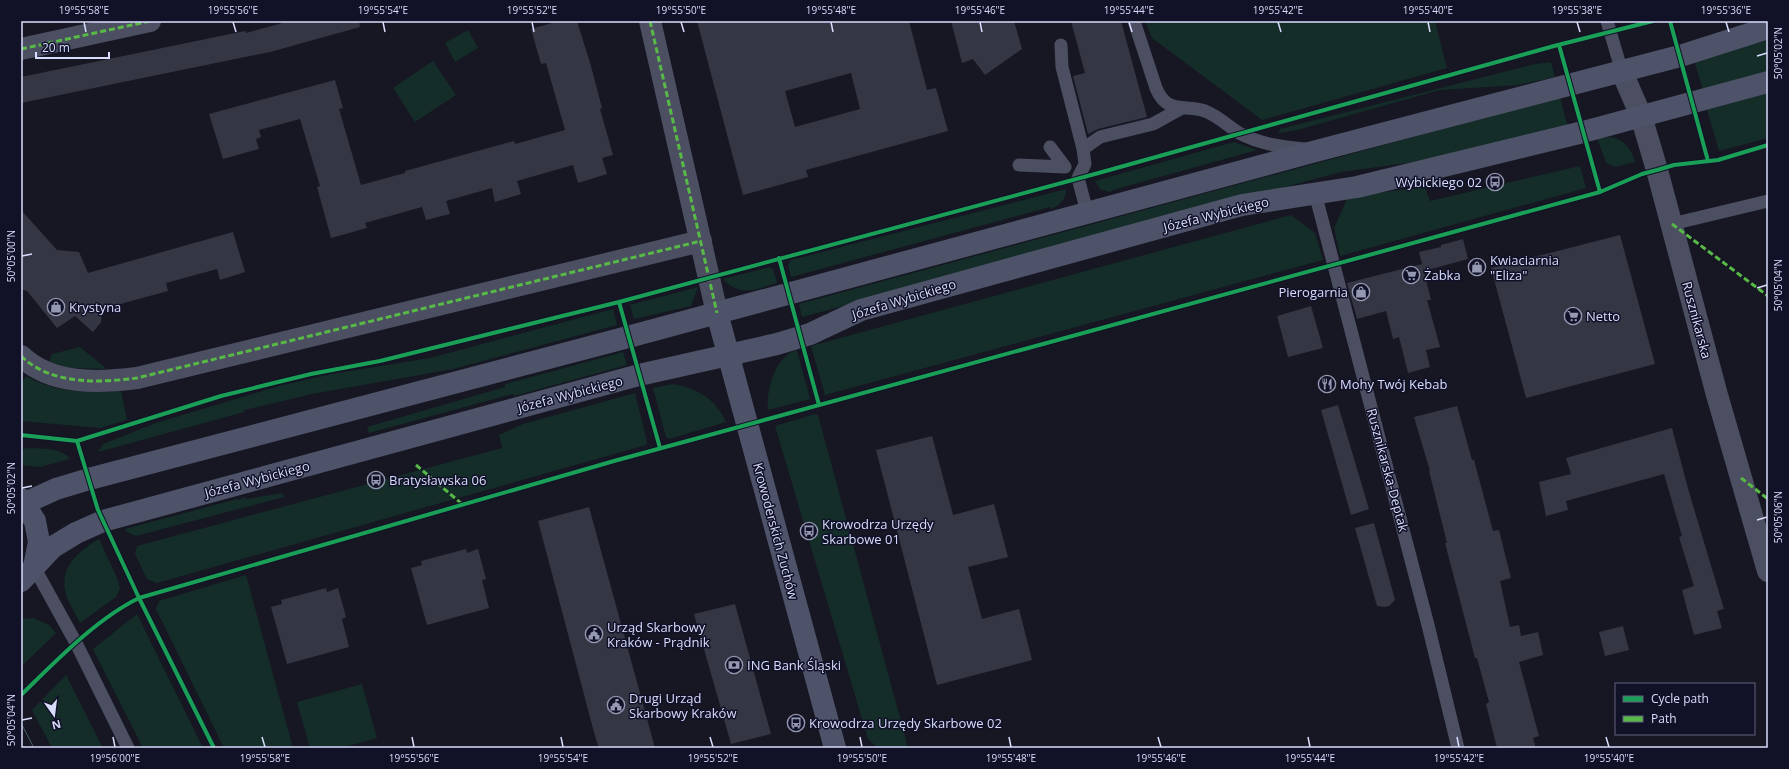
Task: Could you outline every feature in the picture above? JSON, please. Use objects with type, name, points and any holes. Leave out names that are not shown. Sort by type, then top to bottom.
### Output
[{"type":"street","points":[[21,48],[150,21]]},
{"type":"street","points":[[650,21],[717,313]]},
{"type":"street","points":[[25,569],[39,542],[35,521],[22,502],[56,489],[717,313],[1316,151],[1622,72],[1702,50],[1768,28]]},
{"type":"street","name":"Rusznikarska","points":[[1622,72],[1641,116],[1672,224],[1717,395],[1768,571]]},
{"type":"street","name":"Józefa Wybickiego","points":[[25,569],[70,536],[103,521],[632,378],[729,354],[777,344],[810,334],[861,310],[891,301],[1242,205],[1356,187],[1524,146],[1768,82]]},
{"type":"street","points":[[21,356],[29,364],[60,377],[98,381],[137,378],[701,241]]},
{"type":"street","name":"Krowoderskich Zuchów","points":[[717,313],[835,748]]},
{"type":"lane","points":[[1134,21],[1159,96],[1166,102],[1180,109],[1206,111],[1240,133],[1266,144],[1316,151]]},
{"type":"lane","points":[[1607,21],[1622,72]]},
{"type":"lane","points":[[1061,45],[1062,67],[1083,149],[1085,164],[1078,178],[1087,212]]},
{"type":"lane","points":[[1083,149],[1100,137],[1153,124],[1180,109]]},
{"type":"lane","points":[[1019,165],[1065,167],[1050,147]]},
{"type":"lane","name":"Rusznikarska-Deptak","points":[[1315,193],[1428,625],[1458,748]]},
{"type":"lane","points":[[1672,224],[1768,200]]},
{"type":"lane","points":[[25,569],[76,643],[128,748]]},
{"type":"green space","points":[[1145,21],[1435,21],[1447,68],[1262,120],[1152,38]]},
{"type":"green space","points":[[468,30],[478,48],[455,62],[445,43]]},
{"type":"green space","points":[[1768,40],[1768,72],[1703,90],[1694,60]]},
{"type":"green space","points":[[433,61],[456,95],[415,122],[393,88]]},
{"type":"green space","points":[[1551,62],[1555,77],[1518,85],[1440,90],[1297,130],[1278,133],[1280,129],[1535,64]]},
{"type":"green space","points":[[1768,93],[1768,138],[1719,151],[1707,110]]},
{"type":"green space","points":[[1560,97],[1568,128],[1436,159],[1341,172],[802,317],[799,304]]},
{"type":"green space","points":[[1597,138],[1615,138],[1627,145],[1635,162],[1615,167],[1606,163]]},
{"type":"green space","points":[[1234,142],[1257,150],[1110,192],[1100,189],[1095,181]]},
{"type":"green space","points":[[1580,166],[1586,188],[1340,256],[1334,228],[1347,199],[1367,194],[1425,187],[1430,201]]},
{"type":"green space","points":[[1066,189],[1062,202],[1051,209],[1050,207],[791,277],[788,265],[791,260]]},
{"type":"green space","points":[[1291,215],[1315,233],[1323,260],[825,395],[811,346]]},
{"type":"green space","points":[[770,267],[773,269],[777,283],[755,289],[742,290],[730,285],[723,279]]},
{"type":"green space","points":[[698,287],[691,306],[634,319],[630,305]]},
{"type":"green space","points":[[613,309],[617,325],[453,369],[312,394],[244,410],[244,412],[98,452],[103,444],[156,423],[279,386],[332,374],[430,358]]},
{"type":"green space","points":[[80,347],[107,369],[72,368],[49,362],[52,354]]},
{"type":"green space","points":[[797,350],[810,399],[768,410],[770,384],[778,366],[789,353]]},
{"type":"green space","points":[[623,352],[627,365],[369,433],[367,427],[505,387],[505,384]]},
{"type":"green space","points":[[26,376],[48,386],[72,391],[121,391],[127,420],[100,428],[21,421],[21,384]]},
{"type":"green space","points":[[673,384],[690,388],[705,396],[717,407],[726,422],[669,439],[666,437],[653,388]]},
{"type":"green space","points":[[635,393],[647,442],[646,445],[157,583],[147,579],[135,554],[137,546],[502,448],[499,435],[523,424]]},
{"type":"green space","points":[[815,414],[818,415],[907,748],[878,748],[868,739],[775,426]]},
{"type":"green space","points":[[27,448],[61,452],[70,459],[40,467],[21,465],[21,450]]},
{"type":"green space","points":[[283,493],[284,497],[136,536],[127,532],[125,529],[237,499],[239,500],[245,497],[246,499]]},
{"type":"green space","points":[[99,539],[118,580],[120,589],[116,597],[80,623],[67,597],[65,578],[71,562],[83,550]]},
{"type":"green space","points":[[246,575],[293,748],[224,748],[156,609],[159,601]]},
{"type":"green space","points":[[137,614],[203,748],[143,748],[93,649]]},
{"type":"green space","points":[[33,618],[49,625],[56,633],[21,667],[21,619]]},
{"type":"green space","points":[[66,675],[103,748],[52,748],[32,710]]},
{"type":"green space","points":[[362,684],[377,738],[341,748],[310,748],[297,702]]},
{"type":"building","points":[[290,21],[359,21],[360,27],[270,52],[21,103],[21,77],[245,31],[246,33]]},
{"type":"building","points":[[559,21],[577,21],[591,66],[602,108],[600,109],[613,155],[602,158],[607,174],[578,183],[573,165],[517,181],[521,194],[495,202],[492,188],[446,201],[450,214],[426,220],[422,207],[365,223],[367,228],[331,238],[317,187],[320,186],[300,119],[259,130],[261,137],[256,139],[259,149],[223,159],[209,114],[335,80],[343,108],[339,109],[361,185],[405,173],[405,171],[514,141],[515,144],[565,130],[546,63],[541,64],[531,29]]},
{"type":"building","points":[[697,21],[909,21],[927,90],[936,88],[948,131],[806,170],[808,177],[743,195]],"holes":[[[851,73],[860,109],[795,127],[785,91]]]},
{"type":"building","points":[[951,21],[1014,21],[1022,49],[985,75],[973,59],[962,63]]},
{"type":"building","points":[[1071,21],[1121,21],[1147,117],[1098,129],[1088,134],[1073,76],[1085,73]]},
{"type":"building","points":[[21,210],[57,250],[79,252],[88,273],[233,232],[245,272],[220,280],[217,269],[166,283],[168,291],[102,309],[101,322],[93,332],[75,316],[57,328],[27,291],[21,289]]},
{"type":"building","name":"Netto","points":[[1620,235],[1655,364],[1526,398],[1491,268]]},
{"type":"building","points":[[1463,239],[1468,259],[1424,271],[1419,252],[1441,247],[1441,245]]},
{"type":"building","points":[[1422,264],[1431,300],[1427,300],[1440,347],[1426,350],[1430,367],[1408,373],[1399,337],[1393,339],[1386,311],[1357,319],[1347,283]]},
{"type":"building","points":[[1311,306],[1323,348],[1288,357],[1277,316]]},
{"type":"building","points":[[1338,405],[1369,509],[1351,515],[1321,410]]},
{"type":"building","points":[[1457,406],[1472,460],[1474,460],[1493,531],[1499,530],[1511,578],[1500,581],[1510,627],[1519,625],[1521,636],[1538,632],[1543,655],[1519,662],[1539,736],[1533,738],[1536,748],[1497,748],[1486,704],[1489,702],[1477,658],[1475,658],[1445,543],[1447,543],[1430,471],[1414,417]]},
{"type":"building","points":[[1672,428],[1689,492],[1724,609],[1717,611],[1722,628],[1694,635],[1682,590],[1694,586],[1679,537],[1682,536],[1664,474],[1566,501],[1568,510],[1546,516],[1539,482],[1571,474],[1566,458]]},
{"type":"building","points":[[932,436],[953,515],[994,504],[1008,557],[968,567],[982,619],[1019,609],[1032,660],[937,685],[876,450]]},
{"type":"building","points":[[589,507],[655,748],[599,748],[595,736],[538,521]]},
{"type":"building","points":[[1374,523],[1395,600],[1389,606],[1385,607],[1377,606],[1355,528]]},
{"type":"building","points":[[466,549],[467,553],[478,549],[486,579],[482,580],[489,608],[427,625],[411,568],[422,565],[421,561]]},
{"type":"building","points":[[326,588],[327,592],[338,588],[346,617],[342,619],[349,647],[287,664],[271,607],[282,604],[281,600]]},
{"type":"building","points":[[735,604],[771,734],[731,744],[694,614]]},
{"type":"building","points":[[1623,626],[1629,650],[1605,656],[1599,632]]},
{"type":"tram line","points":[[21,723],[34,748]]},
{"type":"marked path","points":[[21,49],[150,21]]},
{"type":"marked path","points":[[650,21],[717,313]]},
{"type":"marked path","points":[[1672,224],[1768,296]]},
{"type":"marked path","points":[[21,356],[46,372],[76,380],[107,381],[137,378],[701,241]]},
{"type":"marked path","points":[[416,465],[462,504]]},
{"type":"marked path","points":[[1741,478],[1768,499]]},
{"type":"cycle path","points":[[21,435],[77,441],[221,396],[311,374],[380,361],[619,302],[1095,174],[1554,46],[1653,21]]},
{"type":"cycle path","points":[[1670,21],[1708,161]]},
{"type":"cycle path","points":[[1559,45],[1600,192]]},
{"type":"cycle path","points":[[21,695],[62,655],[92,629],[107,617],[139,598],[614,461],[1600,192],[1642,174],[1674,165],[1718,160],[1768,145]]},
{"type":"cycle path","points":[[779,258],[819,405]]},
{"type":"cycle path","points":[[619,302],[660,448]]},
{"type":"cycle path","points":[[77,441],[98,510],[139,598],[214,748]]},
{"type":"place","name":"Wybickiego 02","points":[[1495,182]]},
{"type":"place","name":"Kwiaciarnia \"Eliza\"","points":[[1477,267]]},
{"type":"place","name":"Żabka","points":[[1411,275]]},
{"type":"place","name":"Pierogarnia","points":[[1361,292]]},
{"type":"place","name":"Krystyna","points":[[56,307]]},
{"type":"place","name":"Netto","points":[[1573,316]]},
{"type":"place","name":"Mohy Twój Kebab","points":[[1327,384]]},
{"type":"place","name":"Bratysławska 06","points":[[376,480]]},
{"type":"place","name":"Krowodrza Urzędy Skarbowe 01","points":[[809,531]]},
{"type":"place","name":"Urząd Skarbowy Kraków - Prądnik","points":[[594,634]]},
{"type":"place","name":"ING Bank Śląski","points":[[734,665]]},
{"type":"place","name":"Drugi Urząd Skarbowy Kraków","points":[[616,705]]},
{"type":"place","name":"Krowodrza Urzędy Skarbowe 02","points":[[796,723]]}]
